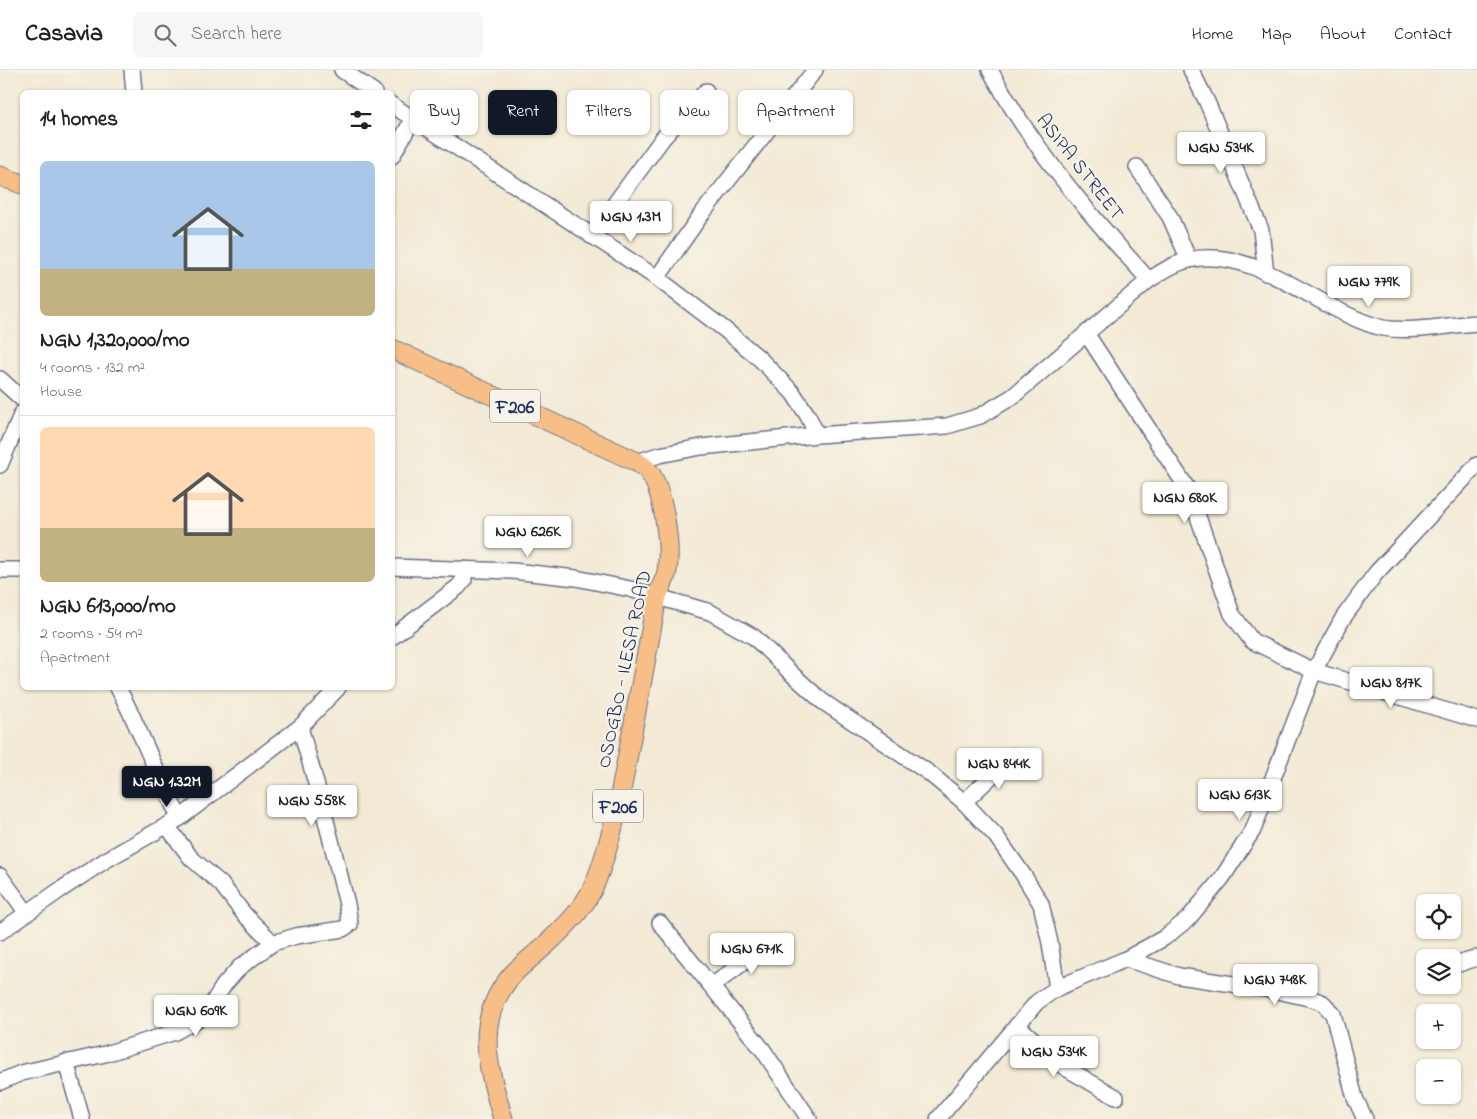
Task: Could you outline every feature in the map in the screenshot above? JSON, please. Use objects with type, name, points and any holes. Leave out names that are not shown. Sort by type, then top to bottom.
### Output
[{"type":"main road","points":[[0,176],[20,183]]},
{"type":"main road","name":"OSOGBO - ILESA ROAD","points":[[395,350],[637,462],[649,472],[663,506],[668,548],[667,571],[657,596],[614,823],[596,881],[587,899],[571,920],[514,974],[497,998],[488,1021],[486,1044],[503,1119]]},
{"type":"street","points":[[132,70],[134,90]]},
{"type":"street","points":[[342,70],[371,90]]},
{"type":"street","points":[[657,278],[701,215],[815,70]]},
{"type":"street","name":"ASIPA STREET","points":[[990,70],[1027,131],[1064,183],[1149,280]]},
{"type":"street","points":[[1192,70],[1261,230],[1266,273]]},
{"type":"street","points":[[395,107],[410,117]]},
{"type":"street","points":[[395,151],[410,124]]},
{"type":"street","points":[[437,135],[657,278],[759,358],[793,393],[817,434]]},
{"type":"street","points":[[591,236],[666,135]]},
{"type":"street","points":[[1138,167],[1170,218],[1189,260]]},
{"type":"street","points":[[637,462],[659,455],[701,447],[817,434],[947,426],[980,416],[1012,398],[1149,280],[1168,268],[1189,260],[1212,257],[1242,262],[1356,319],[1382,328],[1409,330],[1477,324]]},
{"type":"street","points":[[1086,333],[1189,491],[1232,614],[1252,640],[1314,671],[1477,720]]},
{"type":"street","points":[[0,380],[20,397]]},
{"type":"street","points":[[0,465],[20,418]]},
{"type":"street","points":[[938,1119],[1037,1002],[1057,988],[1126,959],[1164,938],[1188,919],[1222,878],[1253,830],[1314,671],[1342,618],[1376,573],[1477,465]]},
{"type":"street","points":[[395,567],[513,571],[576,578],[630,589],[710,612],[754,637],[822,701],[929,773],[964,802],[996,836],[1041,904],[1050,942],[1057,988]]},
{"type":"street","points":[[395,635],[458,587],[464,580],[463,569]]},
{"type":"street","points":[[0,574],[20,570]]},
{"type":"street","points":[[119,690],[130,710],[166,794],[180,818]]},
{"type":"street","points":[[0,932],[106,860],[180,818],[300,727],[336,690]]},
{"type":"street","points":[[0,1082],[21,1073],[114,1052],[175,1032],[205,1015],[224,985],[240,967],[273,942],[296,936],[343,929],[350,924],[347,904],[322,801],[300,727]]},
{"type":"street","points":[[964,802],[1013,756]]},
{"type":"street","points":[[167,826],[191,858],[220,884],[244,914],[273,942]]},
{"type":"street","points":[[0,876],[27,913]]},
{"type":"street","points":[[660,923],[763,1050],[809,1119]]},
{"type":"street","points":[[712,986],[744,962],[781,944]]},
{"type":"street","points":[[1461,963],[1477,958]]},
{"type":"street","points":[[1126,959],[1178,976],[1273,990],[1323,1003],[1333,1014],[1355,1098],[1365,1119]]},
{"type":"street","points":[[1017,1025],[1064,1067],[1116,1096]]},
{"type":"street","points":[[66,1062],[82,1119]]}]
